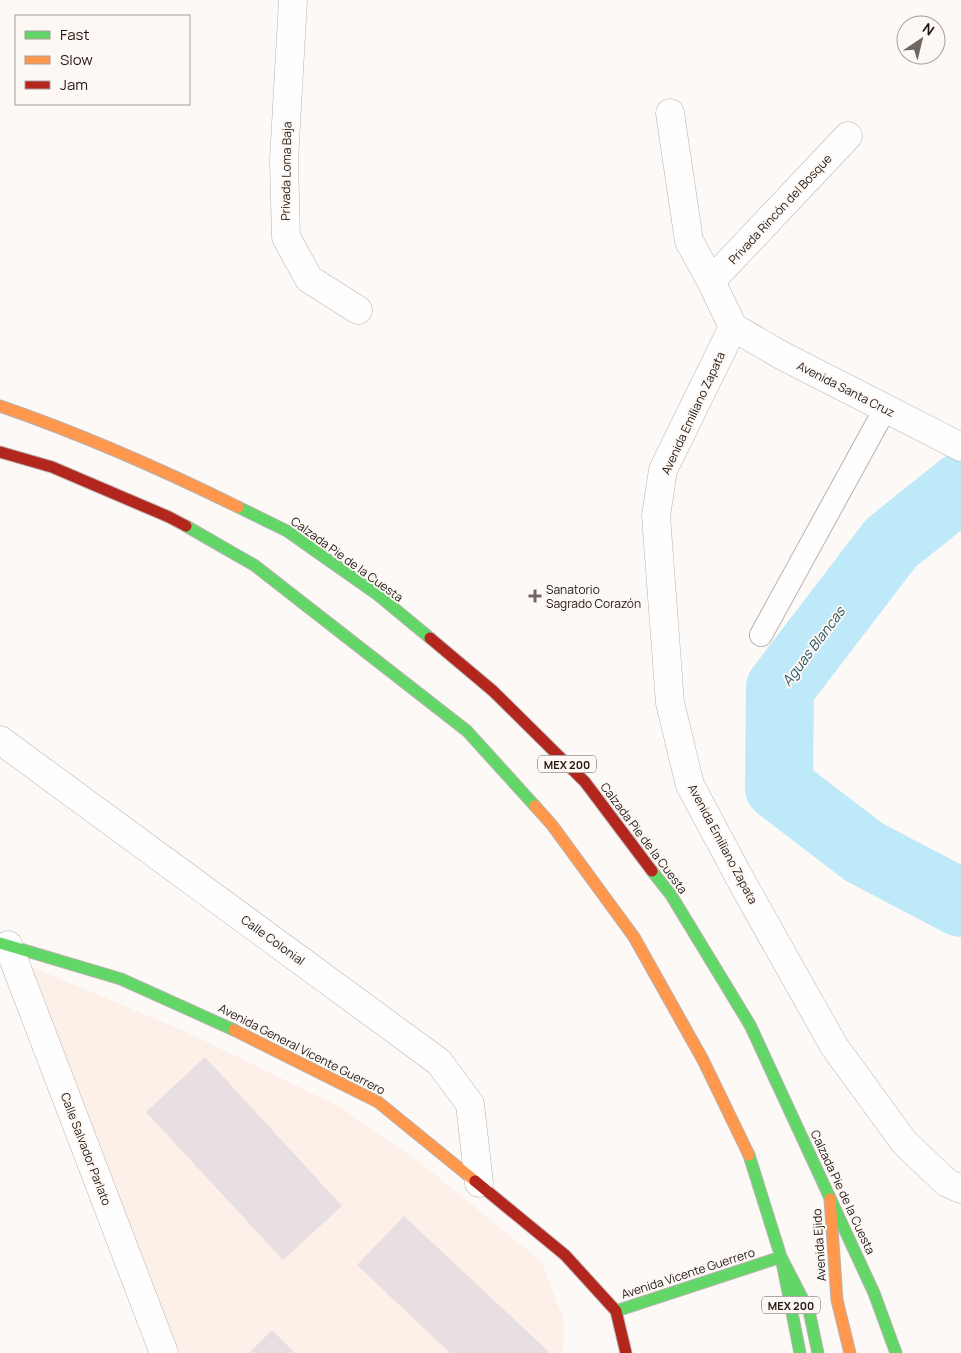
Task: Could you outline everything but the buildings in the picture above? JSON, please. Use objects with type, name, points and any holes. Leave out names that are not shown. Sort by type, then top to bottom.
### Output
[{"type":"main road","name":"Calzada Pie de la Cuesta","points":[[0,406],[47,422],[194,485],[287,531],[378,595],[493,690],[585,782],[671,894],[750,1025],[830,1194],[874,1293],[896,1353]]},
{"type":"main road","name":"MEX 200","points":[[0,452],[52,467],[168,518],[254,565],[468,731],[552,825],[634,938],[703,1060],[750,1157],[781,1257],[800,1353]]},
{"type":"main road","name":"Avenida General Vicente Guerrero","points":[[4,944],[121,979],[225,1025],[378,1102],[565,1255],[616,1311]]},
{"type":"main road","name":"Avenida Ejido","points":[[830,1194],[837,1300],[850,1353]]},
{"type":"main road","name":"Avenida Ejido","points":[[781,1257],[809,1311],[818,1353]]},
{"type":"main road","name":"Avenida Vicente Guerrero","points":[[626,1353],[616,1311],[781,1257]]},
{"type":"street","name":"Privada Loma Baja","points":[[293,0],[284,160],[286,237],[309,278],[358,310]]},
{"type":"street","points":[[670,113],[689,241],[734,327]]},
{"type":"street","name":"Privada Rincón del Bosque","points":[[711,281],[848,136]]},
{"type":"street","name":"Avenida Santa Cruz","points":[[734,327],[781,355],[950,442]]},
{"type":"street","name":"Avenida Emiliano Zapata","points":[[734,327],[663,470],[656,516],[670,703],[690,785],[834,1046],[904,1142],[947,1183],[961,1189]]},
{"type":"street","name":"Calle Colonial","points":[[0,740],[439,1062],[470,1104],[479,1183]]},
{"type":"street","name":"Calle Salvador Parlato","points":[[4,944],[164,1353]]},
{"type":"lane","points":[[761,636],[885,409]]},
{"type":"shaded area","points":[[32,967],[184,1031],[342,1108],[423,1165],[541,1261],[564,1320],[563,1353],[178,1353]]},
{"type":"waterway","name":"Aguas Blancas","points":[[961,487],[891,543],[780,688],[779,787],[864,852],[961,903]]},
{"type":"traffic: fast","points":[[238,507],[287,531],[378,595],[430,638]]},
{"type":"traffic: fast","points":[[186,526],[254,565],[467,731],[535,806]]},
{"type":"traffic: fast","points":[[652,871],[671,895],[750,1025],[874,1293],[896,1353]]},
{"type":"traffic: fast","points":[[0,943],[121,979],[234,1030]]},
{"type":"traffic: fast","points":[[749,1155],[781,1257],[800,1353]]},
{"type":"traffic: fast","points":[[616,1311],[781,1257],[809,1311],[818,1353]]},
{"type":"traffic: slow","points":[[0,406],[61,428],[120,453],[238,507]]},
{"type":"traffic: slow","points":[[535,806],[552,825],[634,937],[703,1060],[749,1155]]},
{"type":"traffic: slow","points":[[234,1030],[378,1102],[475,1181]]},
{"type":"traffic: slow","points":[[830,1199],[837,1300],[850,1353]]},
{"type":"traffic: jam","points":[[0,452],[52,467],[186,526]]},
{"type":"traffic: jam","points":[[430,638],[493,691],[585,782],[652,871]]},
{"type":"traffic: jam","points":[[475,1181],[565,1255],[616,1311],[626,1353]]},
{"type":"place","name":"Sanatorio Sagrado Corazón","points":[[535,596]]}]
